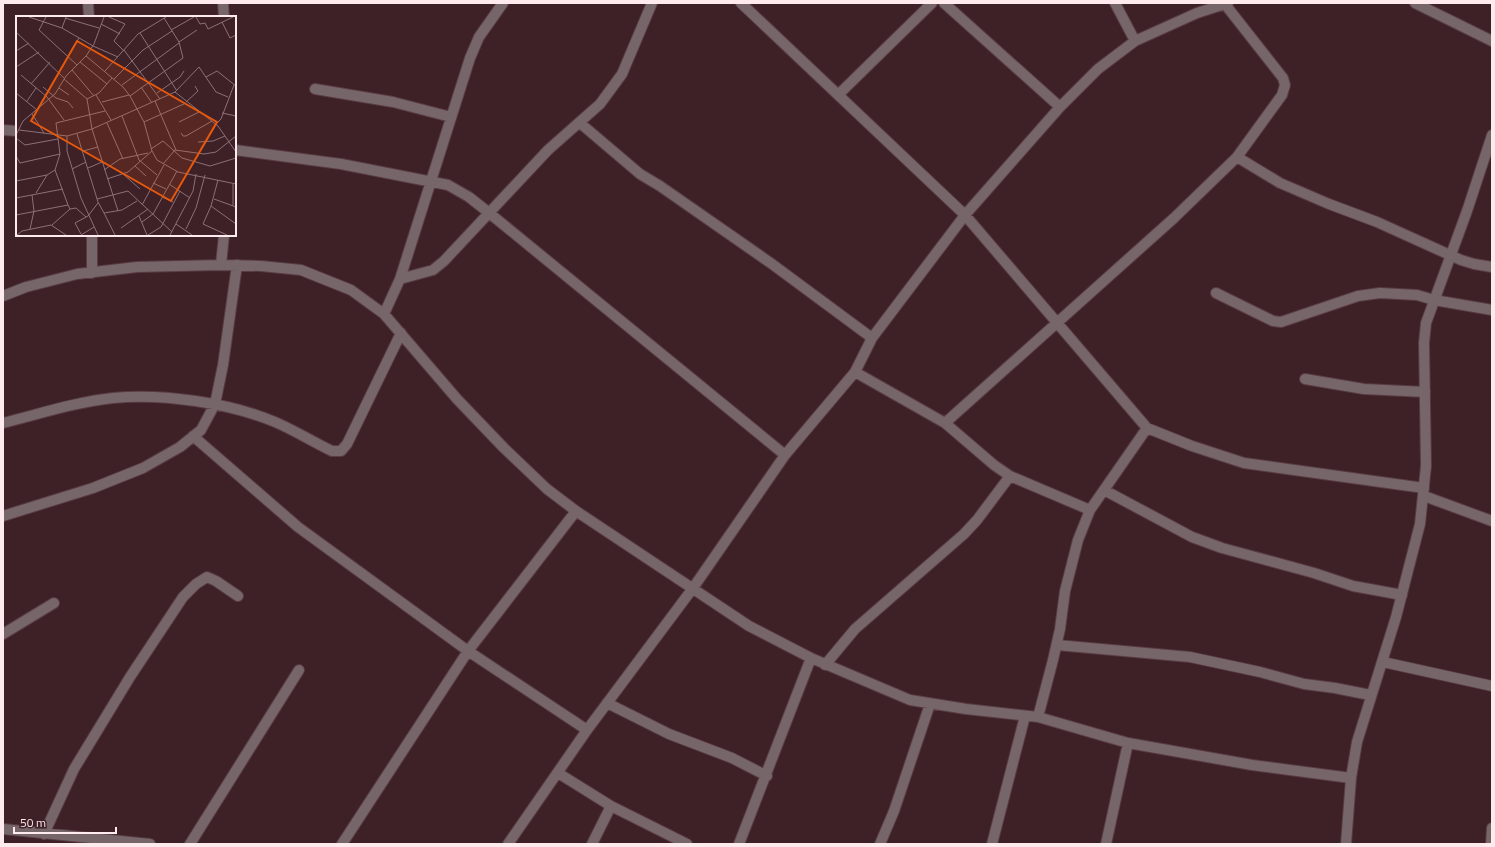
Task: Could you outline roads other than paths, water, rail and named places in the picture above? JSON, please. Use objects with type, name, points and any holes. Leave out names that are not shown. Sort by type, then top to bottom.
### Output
[{"type":"street","points":[[88,3],[89,16]]},
{"type":"street","points":[[223,3],[224,16]]},
{"type":"street","points":[[384,314],[400,280],[470,58],[479,38],[503,3]]},
{"type":"street","points":[[400,280],[433,270],[444,261],[488,212],[548,150],[600,104],[622,74],[652,3]]},
{"type":"street","points":[[741,3],[965,215],[1055,323],[1147,428],[1192,446],[1244,463],[1424,492],[1492,521]]},
{"type":"street","points":[[838,95],[932,3]]},
{"type":"street","points":[[944,3],[1060,107]]},
{"type":"street","points":[[1115,3],[1135,40]]},
{"type":"street","points":[[508,844],[587,730],[693,588],[785,455],[855,372],[872,338],[965,215],[1060,107],[1098,68],[1135,40],[1197,13],[1226,3],[1283,78],[1285,85],[1282,95],[1237,157],[1174,218],[945,423]]},
{"type":"street","points":[[1415,3],[1492,41]]},
{"type":"street","points":[[315,89],[392,102],[451,117]]},
{"type":"street","points":[[580,123],[640,174],[766,260],[872,338]]},
{"type":"street","points":[[3,130],[16,131]]},
{"type":"street","points":[[1346,844],[1351,778],[1357,742],[1370,695],[1383,662],[1417,538],[1424,492],[1424,343],[1426,323],[1492,135]]},
{"type":"street","points":[[236,150],[341,164],[448,185],[469,197],[488,212],[785,455]]},
{"type":"street","points":[[1237,157],[1280,183],[1329,204],[1377,222],[1450,256],[1474,264],[1492,267]]},
{"type":"street","points":[[92,236],[92,272]]},
{"type":"street","points":[[221,265],[224,236]]},
{"type":"street","points":[[3,296],[26,287],[92,272],[137,267],[237,265],[301,270],[351,290],[384,314],[458,399],[504,448],[547,489],[576,511],[749,626],[811,658],[886,692],[910,700],[930,704],[1038,717],[1128,743],[1252,764],[1351,778]]},
{"type":"street","points":[[3,516],[93,488],[143,468],[180,447],[201,430],[215,404],[223,365],[237,265]]},
{"type":"street","points":[[1216,293],[1273,320],[1282,322],[1358,296],[1380,293],[1417,295],[1434,300],[1492,310]]},
{"type":"street","points":[[3,424],[76,404],[114,398],[156,398],[215,404],[275,422],[332,451],[341,451],[347,444],[400,333]]},
{"type":"street","points":[[855,372],[945,423],[994,465],[1010,476],[1090,510]]},
{"type":"street","points":[[1305,379],[1364,388],[1425,392]]},
{"type":"street","points":[[1038,717],[1057,645],[1067,584],[1078,540],[1090,510],[1147,428]]},
{"type":"street","points":[[193,436],[298,527],[468,651],[587,730]]},
{"type":"street","points":[[826,665],[855,629],[964,534],[977,520],[1010,476]]},
{"type":"street","points":[[1104,490],[1192,537],[1222,548],[1314,573],[1353,586],[1402,595]]},
{"type":"street","points":[[342,844],[468,651],[576,511]]},
{"type":"street","points":[[44,834],[74,769],[130,677],[183,597],[196,584],[207,578],[216,581],[238,596]]},
{"type":"street","points":[[3,634],[54,604]]},
{"type":"street","points":[[1057,645],[1190,657],[1260,672],[1298,683],[1370,695]]},
{"type":"street","points":[[740,844],[811,658]]},
{"type":"street","points":[[1383,662],[1492,686]]},
{"type":"street","points":[[190,844],[299,670]]},
{"type":"street","points":[[607,703],[669,734],[732,758],[767,776]]},
{"type":"street","points":[[880,844],[894,811],[930,704]]},
{"type":"street","points":[[992,844],[1025,716]]},
{"type":"street","points":[[1106,844],[1128,743]]},
{"type":"street","points":[[558,772],[611,806],[687,844]]},
{"type":"street","points":[[592,844],[611,806]]},
{"type":"street","points":[[1492,828],[1492,844]]},
{"type":"street","points":[[3,830],[150,844]]}]
